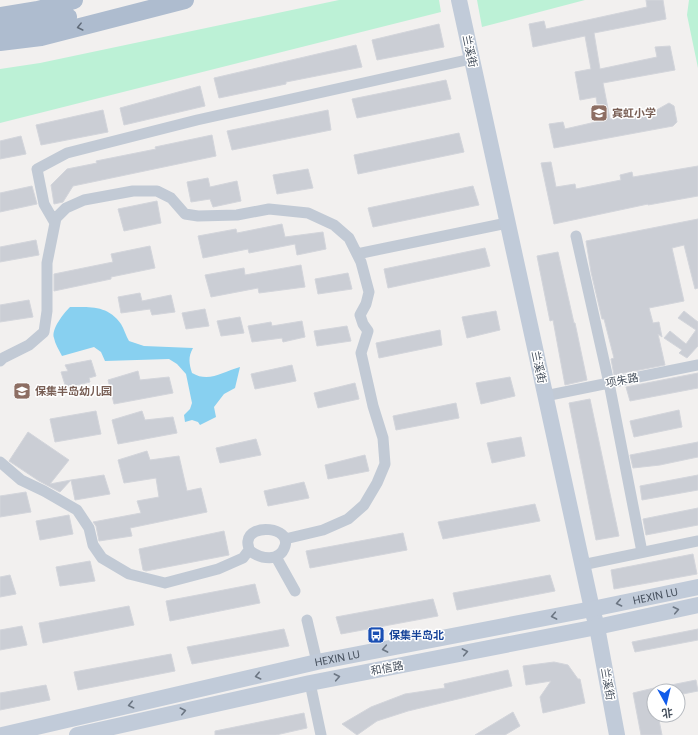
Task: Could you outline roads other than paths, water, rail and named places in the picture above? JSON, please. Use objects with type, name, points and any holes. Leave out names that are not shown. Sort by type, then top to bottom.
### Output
[{"type":"main road","points":[[0,5],[38,0]]},
{"type":"main road","points":[[0,16],[38,10],[74,0]]},
{"type":"main road","points":[[0,29],[37,25],[140,0]]},
{"type":"main road","points":[[0,42],[41,36],[185,0]]},
{"type":"street","name":"兰溪街","points":[[459,0],[582,565],[597,627],[617,735]]},
{"type":"street","points":[[55,222],[44,204],[37,169],[67,153],[197,120],[471,59]]},
{"type":"street","points":[[0,362],[3,358],[29,344],[44,332],[47,311],[47,263],[56,218],[66,208],[84,200],[133,191],[157,191],[171,198],[185,214],[198,216],[238,215],[270,209],[308,213],[334,225],[349,238],[361,262],[369,292],[366,304],[360,315],[368,332],[361,353],[373,406],[383,438],[385,464],[377,483],[364,505],[348,519],[323,530],[285,539]]},
{"type":"street","points":[[357,254],[507,223]]},
{"type":"street","points":[[576,236],[608,383],[642,552]]},
{"type":"street","name":"项朱路","points":[[545,396],[698,365]]},
{"type":"street","points":[[0,462],[21,480],[77,510],[89,528],[93,545],[102,558],[129,574],[165,583],[218,568],[243,558],[249,550]]},
{"type":"street","points":[[270,530],[280,533],[285,539],[286,543],[283,552],[272,559],[253,553],[249,550],[247,541],[250,534],[256,531],[270,530]]},
{"type":"street","points":[[582,565],[698,541]]},
{"type":"street","points":[[276,557],[295,592]]},
{"type":"street","name":"HEXIN LU","points":[[2,735],[317,662],[698,587]]},
{"type":"street","name":"和信路","points":[[77,735],[310,683],[597,627],[698,605]]},
{"type":"street","points":[[307,620],[317,662]]},
{"type":"street","points":[[310,683],[321,735]]},
{"type":"water","points":[[70,307],[98,308],[110,313],[121,324],[129,341],[144,346],[193,348],[190,357],[190,366],[192,373],[198,376],[216,376],[240,367],[235,388],[224,394],[214,407],[216,417],[200,425],[198,422],[192,420],[185,422],[184,415],[190,409],[192,403],[186,374],[177,364],[169,359],[105,361],[101,352],[94,347],[62,356],[55,342],[54,330]]},
{"type":"place","name":"宾虹小学","points":[[599,113]]},
{"type":"place","name":"保集半岛幼儿园","points":[[22,391]]},
{"type":"place","name":"保集半岛北","points":[[376,635]]}]
